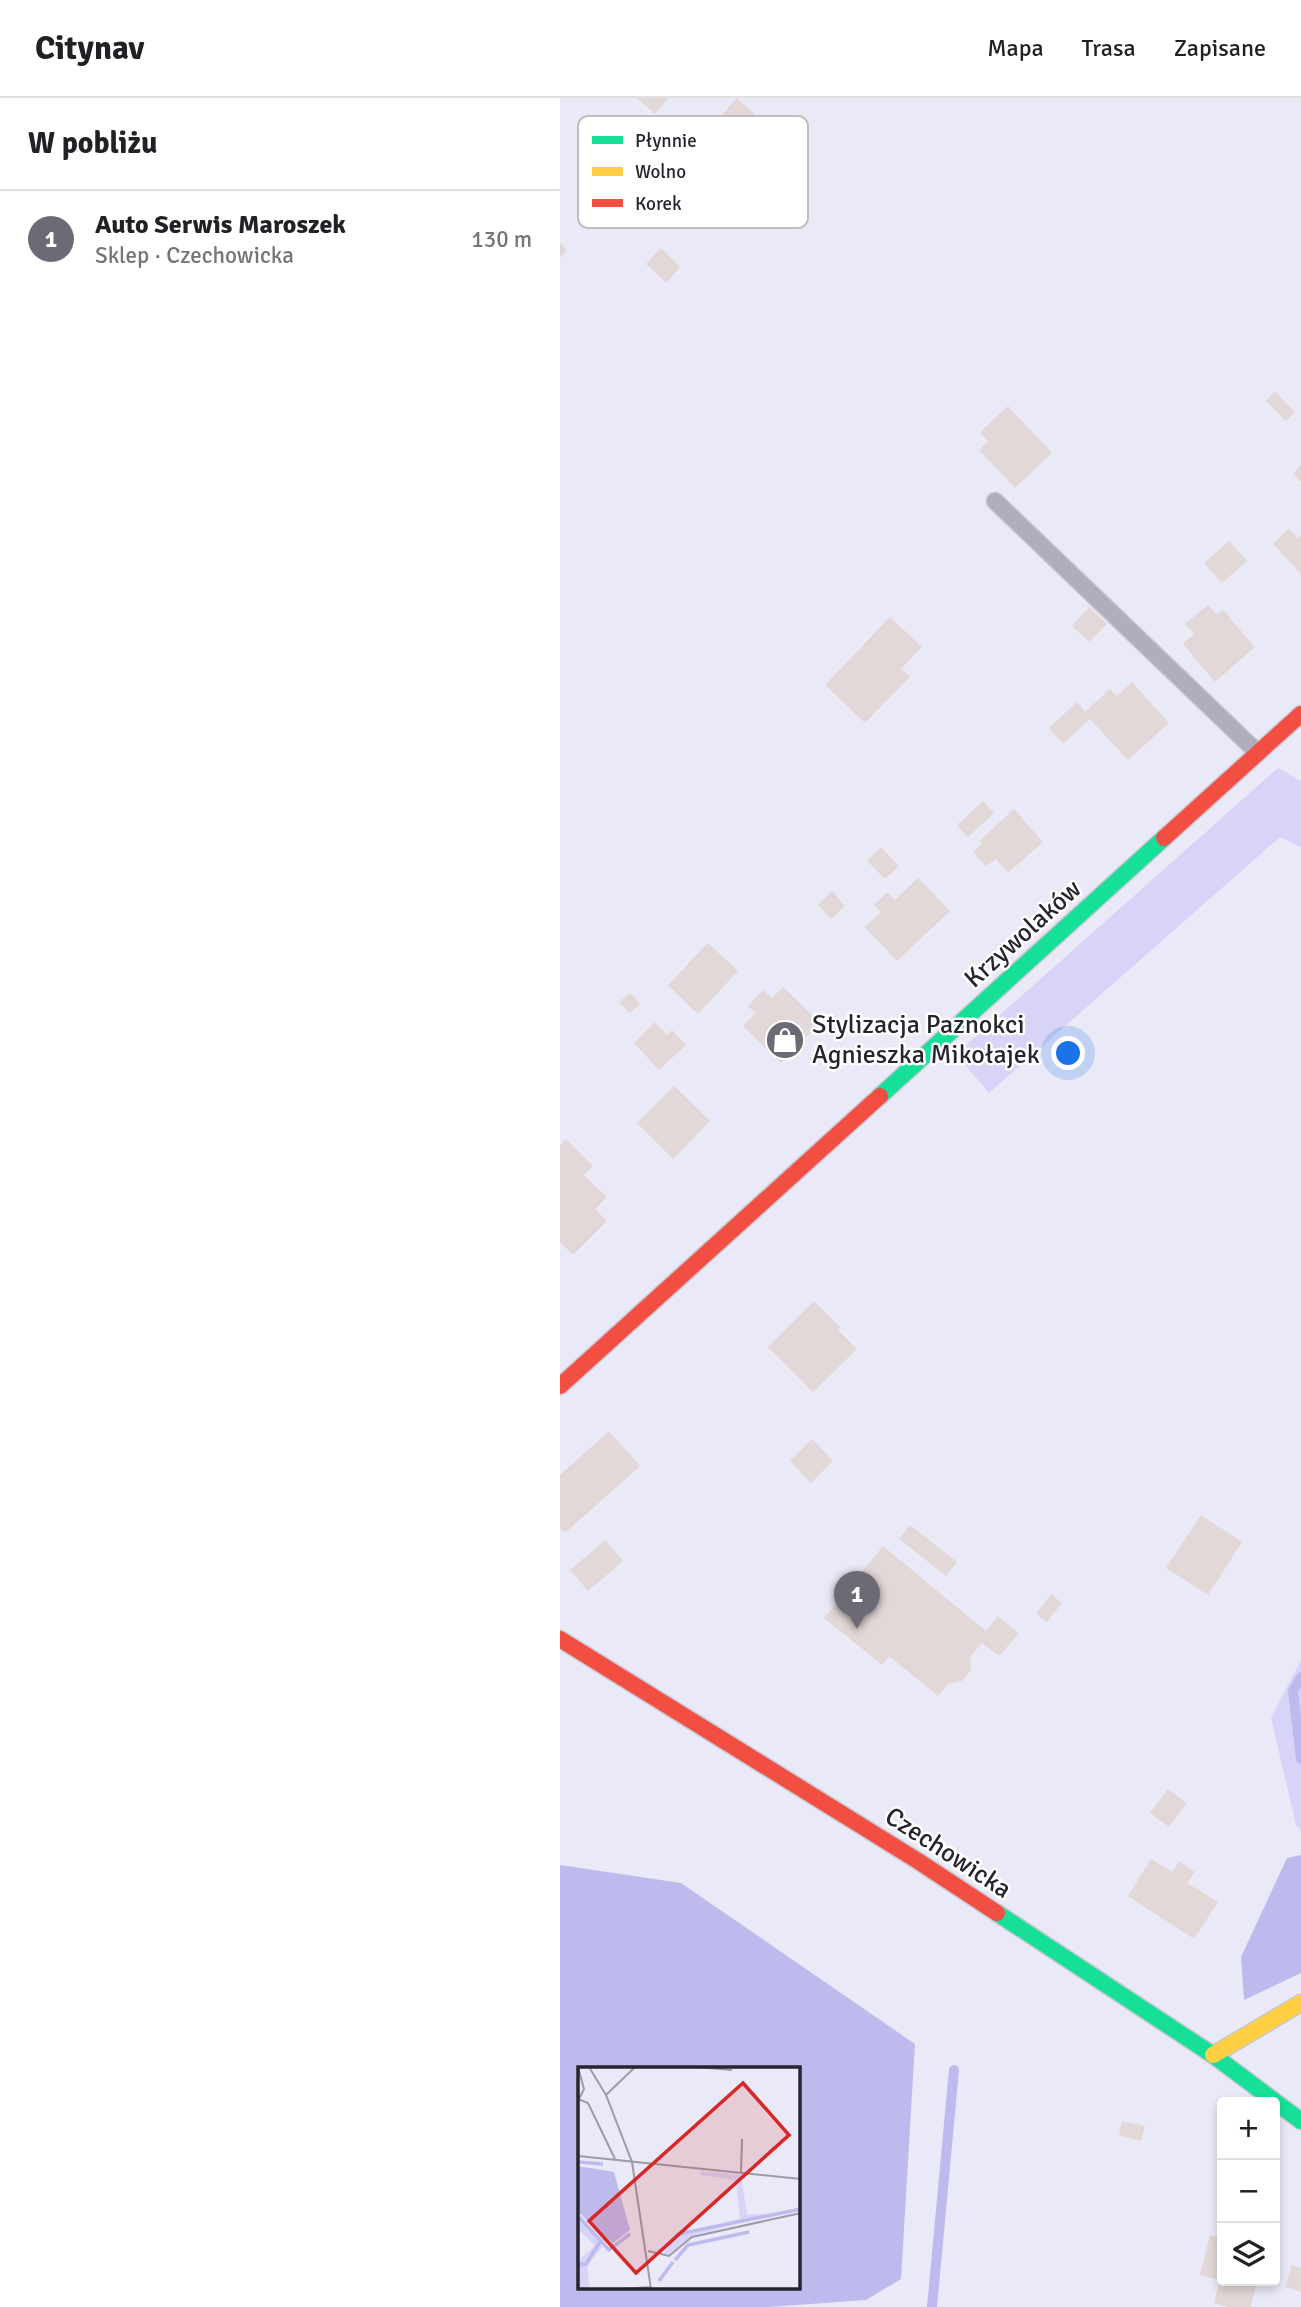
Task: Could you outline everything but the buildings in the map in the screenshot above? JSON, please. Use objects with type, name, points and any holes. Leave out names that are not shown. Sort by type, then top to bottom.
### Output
[{"type":"street","name":"Krzywolaków","points":[[560,1386],[1301,714]]},
{"type":"street","name":"Czechowicka","points":[[560,1639],[918,1861],[1213,2055],[1301,2122]]},
{"type":"street","points":[[1213,2055],[1301,2003]]},
{"type":"lane","points":[[995,501],[1258,753]]},
{"type":"shaded area","points":[[1278,768],[1301,781],[1301,847],[1280,837],[989,1093],[956,1054]]},
{"type":"shaded area","points":[[1301,1660],[1301,1830],[1296,1825],[1271,1718]]},
{"type":"shaded area","points":[[1301,1855],[1301,1973],[1244,2000],[1241,1957],[1287,1858]]},
{"type":"shaded area","points":[[560,1865],[681,1883],[915,2044],[901,2279],[866,2300],[769,2307],[560,2307]]},
{"type":"waterway","points":[[1301,1677],[1293,1691],[1301,1759]]},
{"type":"waterway","points":[[932,2307],[954,2070]]},
{"type":"traffic: fast","points":[[880,1096],[1164,838]]},
{"type":"traffic: fast","points":[[997,1913],[1213,2055],[1301,2121]]},
{"type":"traffic: slow","points":[[1213,2055],[1301,2003]]},
{"type":"traffic: jam","points":[[1164,838],[1301,714]]},
{"type":"traffic: jam","points":[[560,1386],[880,1096]]},
{"type":"traffic: jam","points":[[560,1639],[997,1913]]},
{"type":"place","name":"Stylizacja Paznokci Agnieszka Mikołajek","points":[[785,1040]]},
{"type":"place","name":"Auto Serwis Maroszek","points":[[857,1629]]}]
